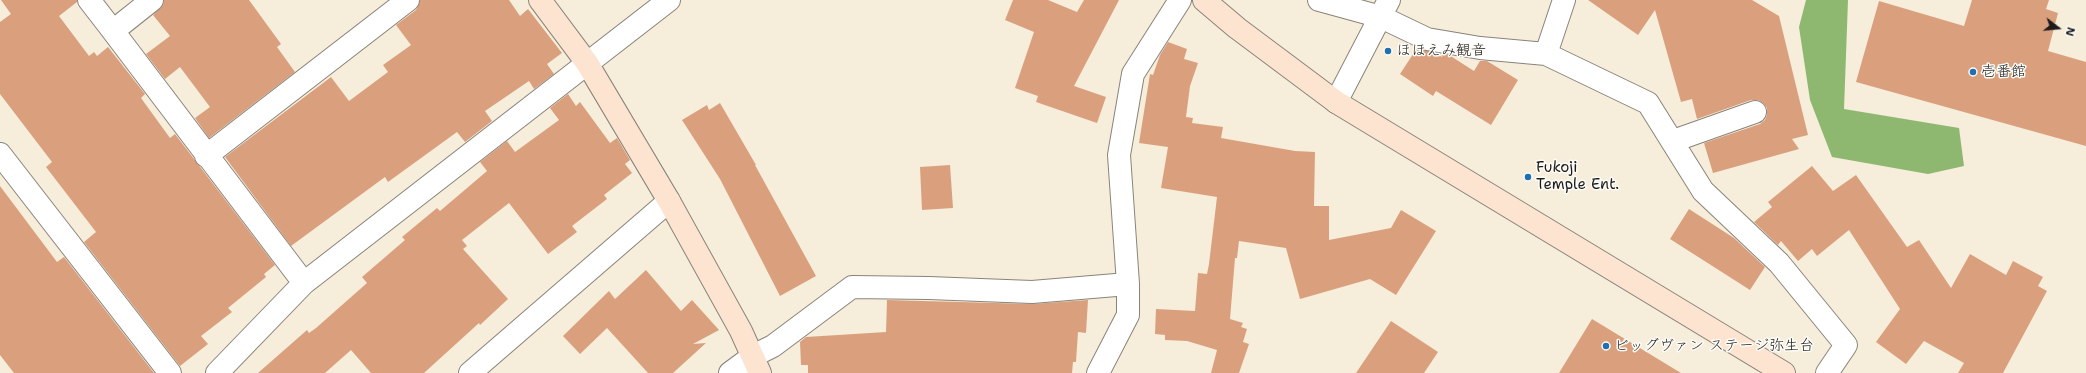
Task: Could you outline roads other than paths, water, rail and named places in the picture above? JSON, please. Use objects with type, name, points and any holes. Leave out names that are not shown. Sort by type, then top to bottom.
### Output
[{"type":"street","points":[[89,0],[206,156],[304,283]]},
{"type":"street","points":[[113,31],[152,0]]},
{"type":"street","points":[[206,156],[408,0]]},
{"type":"street","points":[[540,0],[587,63],[669,201],[757,365]]},
{"type":"street","points":[[217,373],[304,283],[668,0]]},
{"type":"street","points":[[1098,373],[1128,315],[1128,284],[1119,155],[1133,74],[1180,0]]},
{"type":"street","points":[[1204,0],[1237,28],[1336,102],[1784,373]]},
{"type":"street","points":[[1319,0],[1385,9],[1427,39],[1480,48],[1546,54],[1648,103],[1703,191],[1780,263],[1846,344],[1827,373]]},
{"type":"street","points":[[1546,54],[1564,0]]},
{"type":"street","points":[[1336,102],[1385,9]]},
{"type":"street","points":[[1673,141],[1755,112]]},
{"type":"street","points":[[0,154],[170,373]]},
{"type":"street","points":[[470,373],[669,201]]},
{"type":"street","points":[[730,373],[757,365],[773,346],[852,287],[1032,292],[1128,284]]},
{"type":"place","name":"ほほえみ観音","points":[[1388,51]]},
{"type":"place","name":"壱番館","points":[[1973,72]]},
{"type":"place","name":"Fukoji Temple Ent.","points":[[1528,177]]},
{"type":"place","name":"ビッグヴァン ステージ弥生台","points":[[1606,346]]}]
